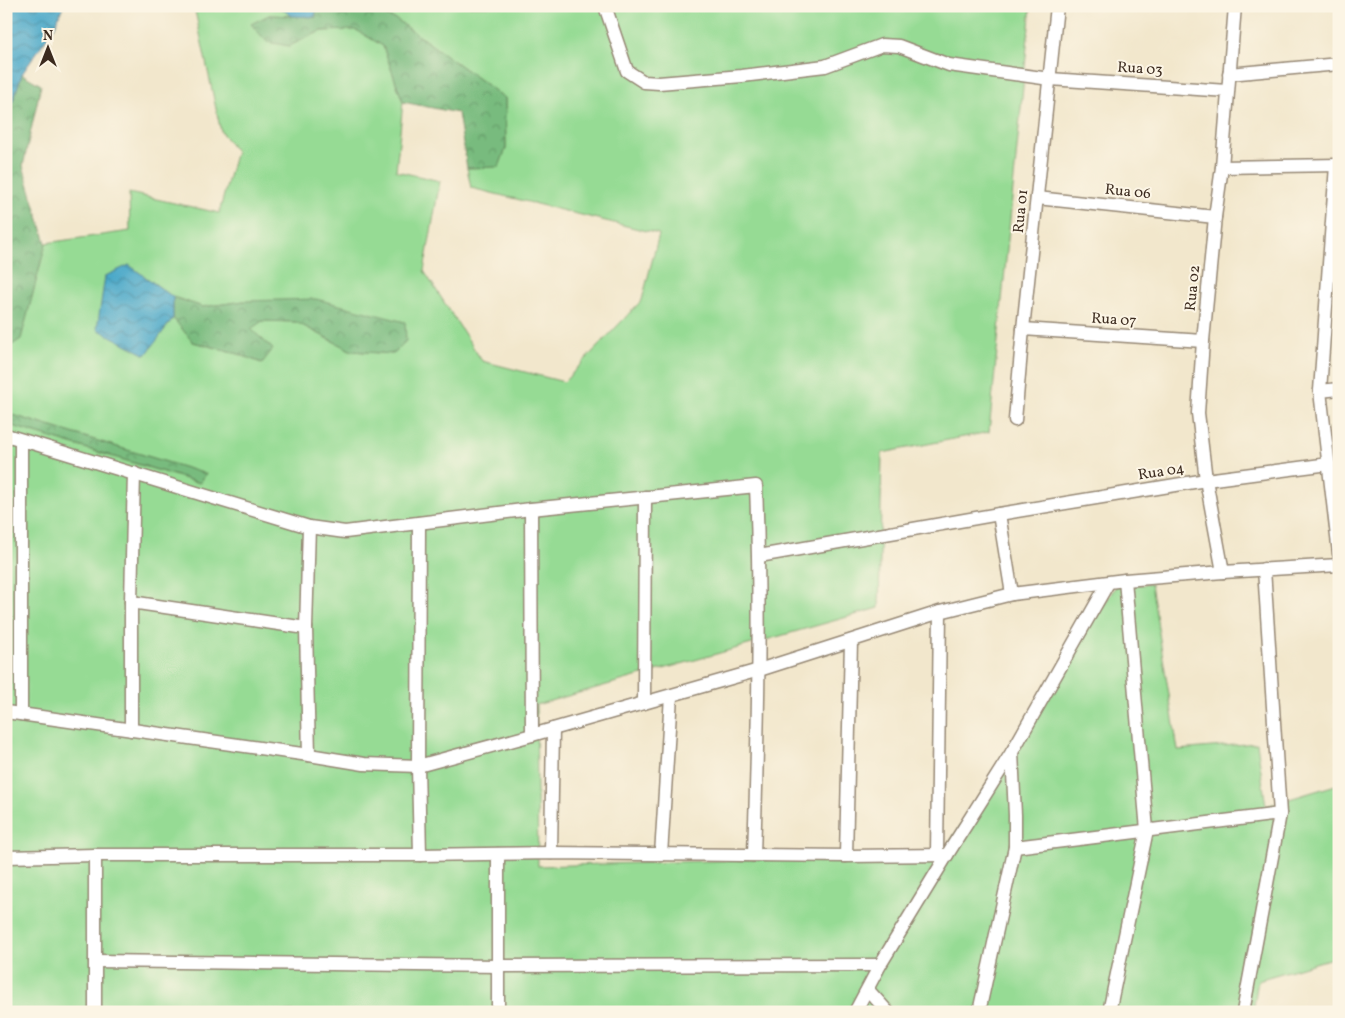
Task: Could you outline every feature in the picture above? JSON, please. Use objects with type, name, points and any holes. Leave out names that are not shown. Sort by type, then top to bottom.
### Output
[{"type":"street","name":"Rua 03","points":[[605,6],[627,71],[644,82],[659,83],[742,76],[825,66],[882,45],[899,46],[949,65],[1050,79],[1227,91]]},
{"type":"street","name":"Rua 01","points":[[1016,420],[1057,6]]},
{"type":"street","name":"Rua 02","points":[[1224,572],[1206,480],[1198,413],[1215,216],[1222,167],[1235,6]]},
{"type":"street","points":[[1229,74],[1339,64]]},
{"type":"street","points":[[1222,167],[1337,165],[1320,391],[1339,554]]},
{"type":"street","name":"Rua 06","points":[[1037,198],[1215,216]]},
{"type":"street","name":"Rua 07","points":[[1024,329],[1203,341]]},
{"type":"street","points":[[1320,391],[1339,388]]},
{"type":"street","points":[[6,435],[309,527],[344,532],[531,509],[756,486],[759,556],[759,670],[754,854]]},
{"type":"street","points":[[20,440],[21,714]]},
{"type":"street","name":"Rua 04","points":[[759,556],[1206,480],[1329,464]]},
{"type":"street","points":[[131,730],[134,473]]},
{"type":"street","points":[[644,702],[645,497]]},
{"type":"street","points":[[531,509],[532,735]]},
{"type":"street","points":[[999,514],[1012,594]]},
{"type":"street","points":[[419,523],[418,766],[420,855]]},
{"type":"street","points":[[309,527],[306,628],[309,755]]},
{"type":"street","points":[[6,712],[364,764],[418,766],[671,696],[940,612],[1012,594],[1125,580],[1264,569],[1339,566]]},
{"type":"street","points":[[1243,1012],[1280,814],[1264,569]]},
{"type":"street","points":[[1109,1012],[1148,830],[1125,580]]},
{"type":"street","points":[[855,1012],[942,855],[1012,752],[1108,583]]},
{"type":"street","points":[[131,602],[306,628]]},
{"type":"street","points":[[940,612],[942,855]]},
{"type":"street","points":[[846,856],[851,641]]},
{"type":"street","points":[[660,854],[671,696]]},
{"type":"street","points":[[551,853],[553,729]]},
{"type":"street","points":[[979,1012],[1015,847],[1012,752]]},
{"type":"street","points":[[1015,847],[1280,814]]},
{"type":"street","points":[[6,857],[551,853],[942,855]]},
{"type":"street","points":[[498,854],[498,1012]]},
{"type":"street","points":[[95,855],[95,1012]]},
{"type":"street","points":[[95,961],[499,966],[880,965]]},
{"type":"street","points":[[868,990],[888,1012]]},
{"type":"green space","points":[[194,6],[278,6],[292,16],[269,15],[289,46],[321,31],[356,29],[383,46],[403,102],[396,171],[440,181],[424,271],[482,361],[564,382],[642,300],[659,234],[471,188],[467,168],[499,166],[506,148],[505,98],[397,20],[363,6],[1031,6],[989,432],[882,453],[879,608],[536,705],[538,866],[942,854],[1116,586],[1151,584],[1178,750],[1257,743],[1266,806],[1339,784],[1339,956],[1258,980],[1253,1012],[6,1012],[6,424],[199,483],[206,474],[6,413],[6,349],[21,338],[46,243],[130,231],[129,193],[219,213],[236,151],[221,132]],"holes":[[[129,265],[173,297],[203,307],[244,301],[393,354],[352,351],[296,322],[262,321],[250,329],[261,363],[233,352],[193,342],[173,318],[145,355]]]},
{"type":"green space","points":[[317,6],[363,6],[397,20],[505,98],[506,148],[499,167],[467,168],[458,113],[403,102],[383,46],[356,30],[321,31],[289,46],[267,42],[251,24],[269,15],[315,17]]},
{"type":"green space","points":[[22,74],[41,85],[23,166],[46,243],[21,339],[6,349],[6,122]]},
{"type":"green space","points":[[173,297],[203,307],[244,301],[316,299],[405,322],[406,341],[393,354],[352,351],[296,322],[262,321],[251,329],[273,349],[262,363],[233,352],[193,342],[173,318]]},
{"type":"green space","points":[[6,413],[206,474],[200,483],[6,424]]},
{"type":"water","points":[[6,6],[63,6],[55,26],[22,74],[6,122]]},
{"type":"water","points":[[278,6],[317,6],[315,17],[292,16]]},
{"type":"water","points":[[129,265],[173,297],[173,318],[146,355],[97,329],[105,276]]}]
